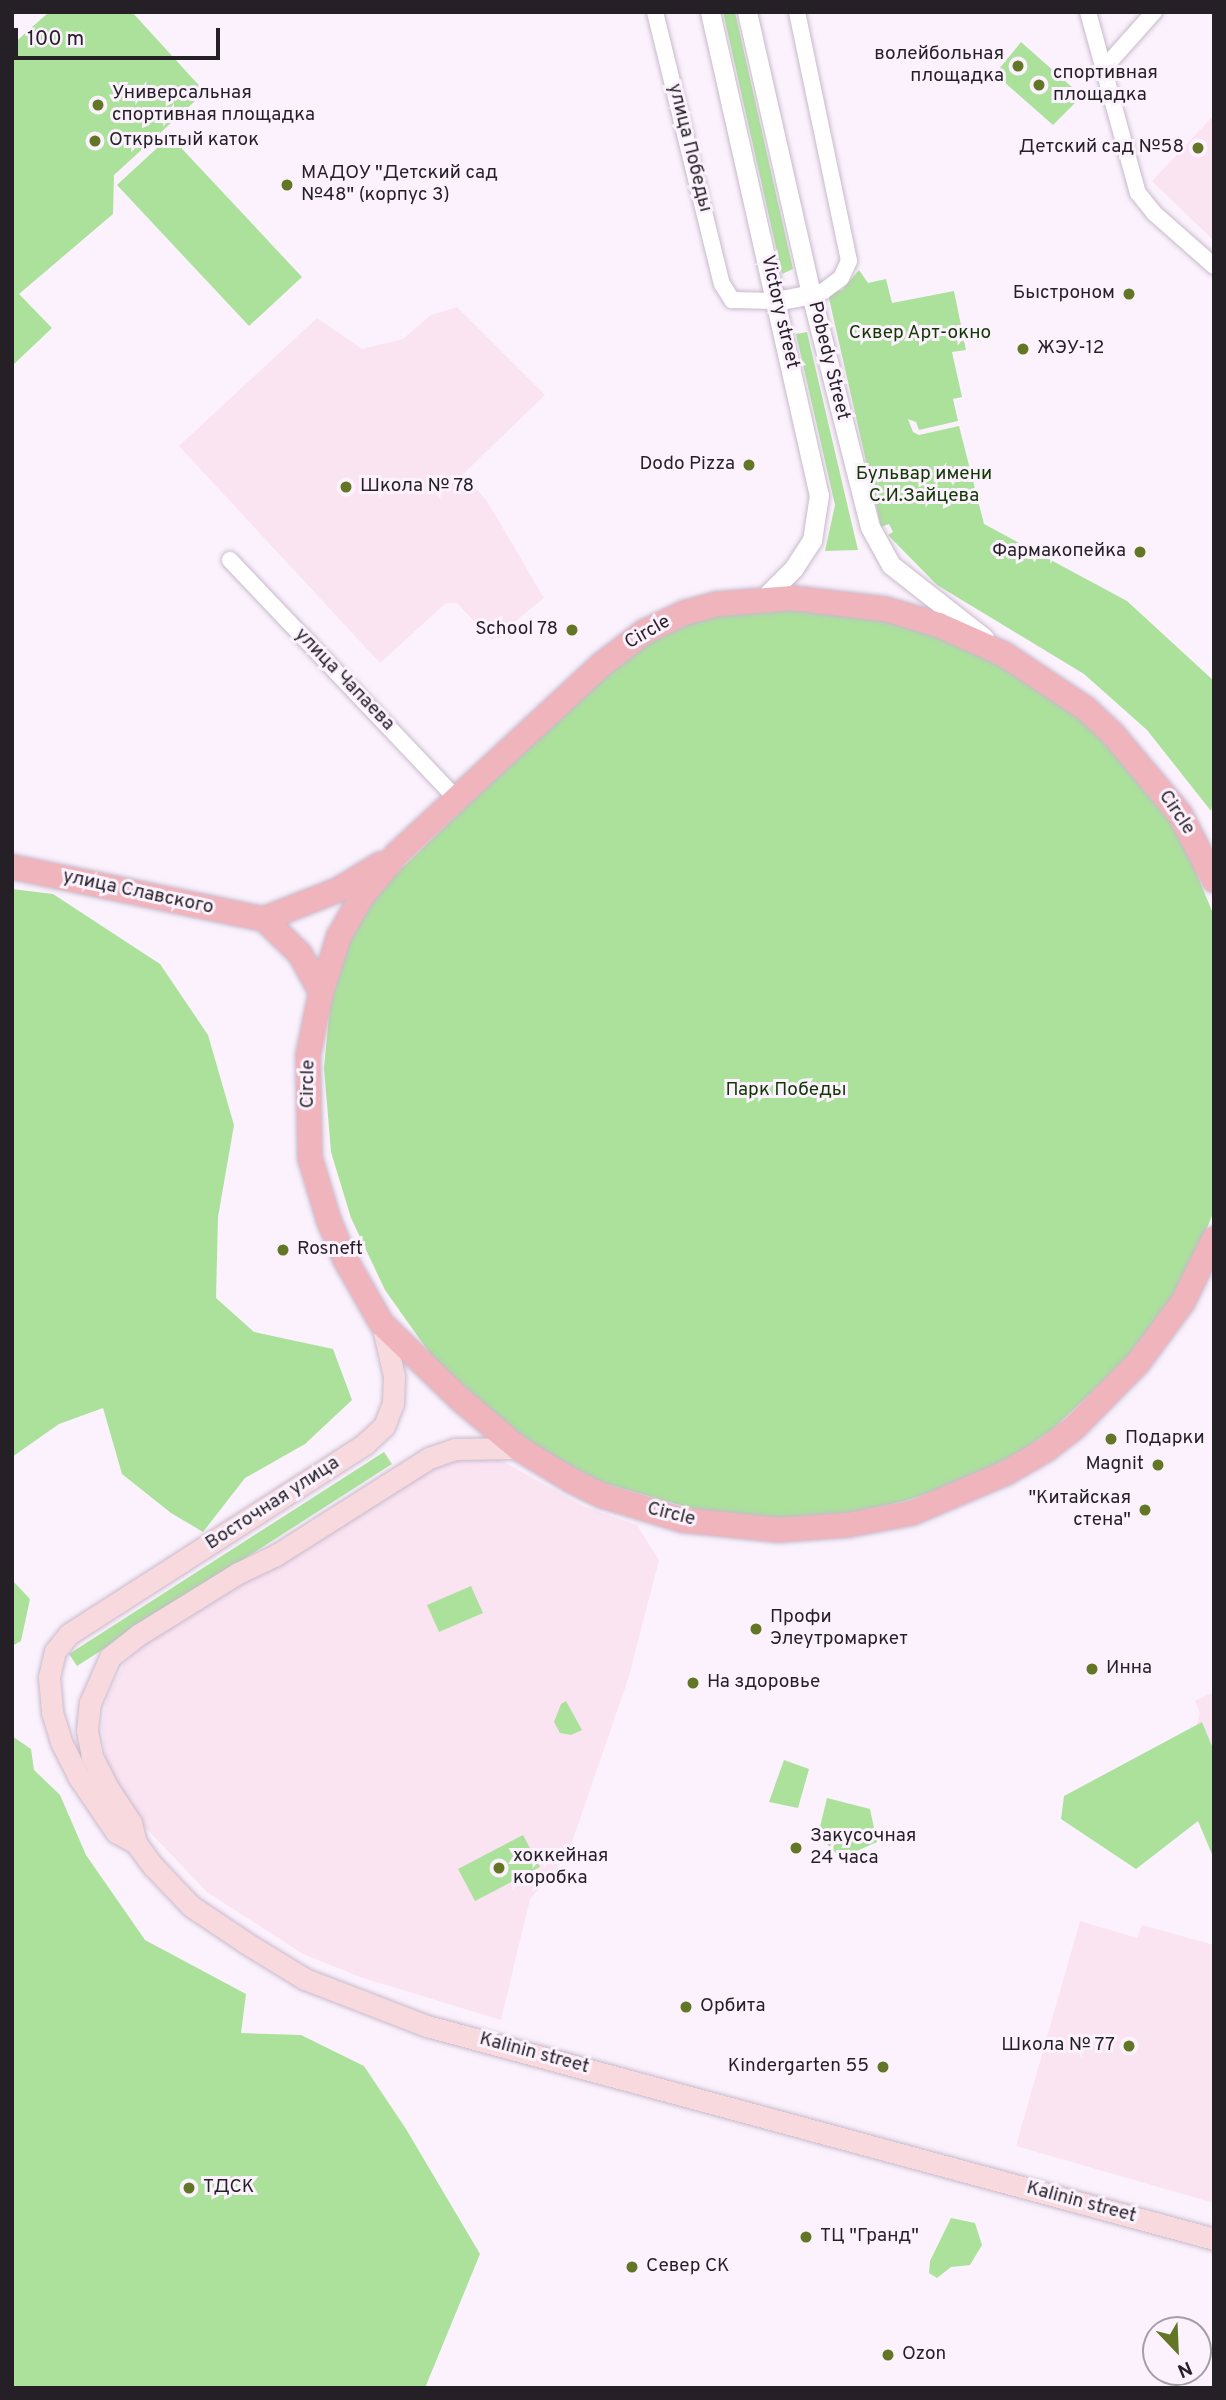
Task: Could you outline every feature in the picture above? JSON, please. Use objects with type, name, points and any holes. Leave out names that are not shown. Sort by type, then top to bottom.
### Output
[{"type":"main road","name":"Circle","points":[[1214,880],[1180,814],[1112,733],[1085,708],[1004,654],[939,625],[885,609],[816,599],[764,598],[729,602],[684,613],[644,632],[578,684],[397,855],[348,916],[321,992],[308,1056],[310,1158],[329,1222],[345,1259],[382,1324],[461,1400],[518,1448],[572,1481],[603,1496],[682,1520],[778,1530],[821,1529],[889,1518],[945,1501],[1006,1474],[1047,1449],[1076,1426],[1138,1363],[1183,1302],[1214,1239]]},
{"type":"main road","points":[[321,992],[300,954],[264,919],[338,890],[397,855]]},
{"type":"main road","name":"улица Славского","points":[[12,867],[264,919]]},
{"type":"main road","points":[[1183,1302],[1214,1268]]},
{"type":"main road","name":"Восточная улица","points":[[69,1634],[365,1444],[384,1426],[393,1403],[394,1376],[382,1324]]},
{"type":"main road","points":[[136,1843],[131,1823],[108,1788],[92,1756],[87,1730],[90,1703],[110,1657],[138,1636],[238,1573],[276,1555],[429,1458],[454,1449],[518,1448]]},
{"type":"main road","name":"Kalinin street","points":[[69,1634],[55,1651],[49,1677],[51,1712],[61,1742],[78,1776],[116,1832],[136,1843],[153,1866],[191,1906],[304,1979],[427,2026],[1214,2239]]},
{"type":"street","name":"улица Победы","points":[[656,12],[722,284],[732,300],[776,301]]},
{"type":"street","name":"Victory street","points":[[710,12],[819,495],[812,540],[794,568],[764,598]]},
{"type":"street","name":"Pobedy Street","points":[[747,12],[811,294],[870,527],[891,565],[1004,654]]},
{"type":"street","points":[[776,301],[824,290],[841,278],[849,261],[797,12]]},
{"type":"street","points":[[1088,12],[1138,193],[1154,213],[1214,266]]},
{"type":"street","points":[[1105,67],[1154,12]]},
{"type":"street","name":"улица Чапаева","points":[[230,560],[458,800]]},
{"type":"shaded area","name":"Детский сад №58","points":[[1214,115],[1214,241],[1152,181]]},
{"type":"shaded area","name":"Школа № 78","points":[[457,307],[545,395],[463,474],[487,501],[544,598],[492,640],[457,603],[446,603],[380,663],[179,446],[317,318],[362,349],[403,339],[431,315]]},
{"type":"shaded area","points":[[493,1456],[585,1507],[637,1525],[659,1560],[629,1676],[568,1854],[530,1899],[501,2020],[360,1977],[303,1954],[207,1892],[138,1820],[106,1760],[102,1725],[107,1697],[124,1664],[146,1642],[433,1467],[451,1459]]},
{"type":"shaded area","points":[[1214,1692],[1214,1765],[1196,1727],[1200,1713],[1195,1701]]},
{"type":"shaded area","name":"Школа № 77","points":[[1080,1921],[1137,1938],[1142,1925],[1214,1945],[1214,2203],[1016,2146]]},
{"type":"green space","points":[[49,12],[132,12],[205,92],[114,175],[113,214],[19,294],[52,328],[12,366],[12,45]]},
{"type":"green space","points":[[723,12],[735,12],[793,269],[782,274]]},
{"type":"green space","name":"спортивная площадка","points":[[1021,42],[1082,96],[1053,125],[995,74]]},
{"type":"green space","points":[[170,136],[302,277],[249,326],[117,185]]},
{"type":"green space","name":"Бульвар имени С.И.Зайцева","points":[[859,270],[868,283],[886,279],[892,303],[954,291],[966,350],[952,352],[962,397],[953,399],[958,421],[919,430],[916,422],[908,419],[913,432],[919,435],[959,426],[984,524],[1127,601],[1214,681],[1214,813],[1212,806],[1211,811],[1147,730],[1084,674],[937,585],[888,535],[893,532],[889,524],[881,527],[828,294],[842,290]]},
{"type":"green space","points":[[807,332],[858,550],[825,551],[835,505],[796,334]]},
{"type":"green space","name":"Парк Победы","points":[[788,608],[889,620],[953,642],[1021,677],[1079,718],[1102,739],[1173,825],[1187,850],[1214,916],[1214,1211],[1198,1250],[1166,1309],[1134,1352],[1053,1429],[1020,1452],[960,1482],[905,1501],[850,1513],[787,1518],[711,1514],[603,1483],[553,1458],[504,1423],[433,1358],[385,1290],[351,1218],[331,1152],[324,1068],[330,1005],[347,947],[359,919],[382,887],[591,687],[644,645],[704,616]]},
{"type":"green space","points":[[12,889],[53,894],[160,964],[208,1035],[234,1125],[218,1217],[216,1298],[254,1332],[333,1349],[352,1400],[305,1444],[245,1478],[203,1532],[171,1513],[122,1474],[103,1408],[59,1424],[12,1457]]},
{"type":"green space","points":[[384,1452],[392,1464],[77,1666],[69,1654]]},
{"type":"green space","points":[[12,1580],[30,1599],[21,1641],[12,1646]]},
{"type":"green space","points":[[471,1586],[483,1613],[439,1632],[427,1605]]},
{"type":"green space","points":[[566,1701],[582,1730],[571,1735],[560,1733],[554,1722],[561,1704]]},
{"type":"green space","points":[[1202,1722],[1214,1751],[1214,1859],[1198,1821],[1136,1869],[1061,1819],[1064,1796]]},
{"type":"green space","points":[[12,1736],[31,1749],[34,1770],[60,1795],[86,1855],[145,1940],[246,1994],[241,2033],[301,2035],[364,2066],[406,2129],[480,2254],[425,2388],[12,2388]]},
{"type":"green space","points":[[784,1760],[809,1769],[798,1808],[769,1802]]},
{"type":"green space","points":[[827,1798],[870,1809],[877,1842],[841,1858],[818,1835]]},
{"type":"green space","name":"хоккейная коробка","points":[[523,1835],[540,1867],[475,1901],[458,1869]]},
{"type":"green space","points":[[951,2218],[975,2223],[982,2245],[970,2265],[951,2267],[937,2278],[929,2273],[930,2261]]},
{"type":"place","name":"волейбольная площадка","points":[[1018,66]]},
{"type":"place","name":"спортивная площадка","points":[[1039,85]]},
{"type":"place","name":"Универсальная спортивная площадка","points":[[98,105]]},
{"type":"place","name":"Открытый каток","points":[[95,141]]},
{"type":"place","name":"Детский сад №58","points":[[1198,148]]},
{"type":"place","name":"МАДОУ \"Детский сад №48\" (корпус 3)","points":[[287,185]]},
{"type":"place","name":"Быстроном","points":[[1129,294]]},
{"type":"place","name":"ЖЭУ-12","points":[[1023,349]]},
{"type":"place","name":"Dodo Pizza","points":[[749,465]]},
{"type":"place","name":"Школа № 78","points":[[346,487]]},
{"type":"place","name":"Фармакопейка","points":[[1140,552]]},
{"type":"place","name":"School 78","points":[[572,630]]},
{"type":"place","name":"Rosneft","points":[[283,1250]]},
{"type":"place","name":"Подарки","points":[[1111,1439]]},
{"type":"place","name":"Magnit","points":[[1158,1465]]},
{"type":"place","name":"\"Китайская стена\"","points":[[1145,1510]]},
{"type":"place","name":"Профи Элеутромаркет","points":[[756,1629]]},
{"type":"place","name":"Инна","points":[[1092,1669]]},
{"type":"place","name":"На здоровье","points":[[693,1683]]},
{"type":"place","name":"Закусочная 24 часа","points":[[796,1848]]},
{"type":"place","name":"хоккейная коробка","points":[[499,1868]]},
{"type":"place","name":"Орбита","points":[[686,2007]]},
{"type":"place","name":"Школа № 77","points":[[1129,2046]]},
{"type":"place","name":"Kindergarten 55","points":[[883,2067]]},
{"type":"place","name":"ТДСК","points":[[189,2188]]},
{"type":"place","name":"ТЦ \"Гранд\"","points":[[806,2237]]},
{"type":"place","name":"Север СК","points":[[632,2267]]},
{"type":"place","name":"Ozon","points":[[888,2355]]},
{"type":"park label","name":"Сквер Арт-окно","points":[[920,334]]}]
